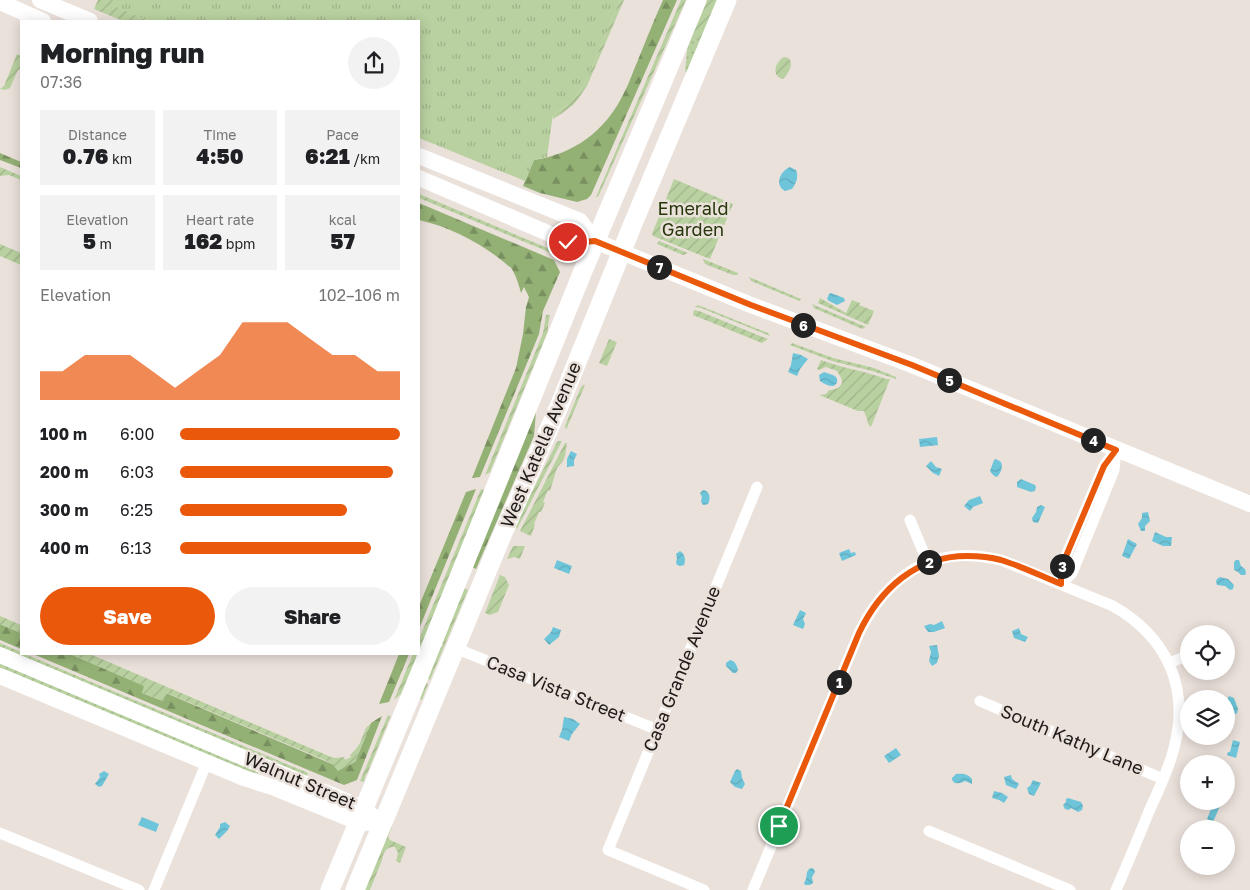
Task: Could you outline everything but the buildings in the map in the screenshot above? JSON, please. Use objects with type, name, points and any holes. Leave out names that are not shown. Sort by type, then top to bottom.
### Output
[{"type":"main road","points":[[40,0],[88,20]]},
{"type":"main road","name":"West Katella Avenue","points":[[330,890],[595,241],[697,0]]},
{"type":"main road","name":"West Katella Avenue","points":[[355,890],[503,533],[560,404],[621,252],[727,0]]},
{"type":"main road","points":[[0,2],[42,20]]},
{"type":"main road","points":[[420,156],[580,221],[595,241]]},
{"type":"main road","points":[[420,178],[571,243],[595,241],[775,315],[912,365],[1250,504]]},
{"type":"main road","name":"Walnut Street","points":[[0,655],[382,824]]},
{"type":"main road","name":"Walnut Street","points":[[0,676],[244,778],[360,815]]},
{"type":"street","points":[[1061,584],[1061,568],[1104,466],[1116,450]]},
{"type":"street","name":"Casa Grande Avenue","points":[[704,890],[608,850],[757,487]]},
{"type":"street","points":[[910,520],[928,563]]},
{"type":"street","points":[[753,890],[865,620],[878,601],[892,586],[912,571],[942,558],[959,556],[986,557],[1001,560],[1100,600],[1127,614],[1140,624],[1162,649],[1169,663],[1177,692],[1179,713],[1174,750],[1116,890]]},
{"type":"street","name":"Casa Vista Street","points":[[456,648],[658,730]]},
{"type":"street","points":[[1169,663],[1180,659]]},
{"type":"street","name":"South Kathy Lane","points":[[980,701],[1163,779]]},
{"type":"street","points":[[154,890],[207,762]]},
{"type":"street","points":[[929,831],[1070,890]]},
{"type":"street","points":[[0,833],[139,890]]},
{"type":"green space","points":[[98,0],[113,0],[112,5],[147,20],[121,20],[94,9]]},
{"type":"green space","points":[[113,0],[620,0],[583,86],[569,104],[553,114],[547,157],[534,160],[525,181],[420,138],[420,20],[147,20],[111,5]]},
{"type":"green space","points":[[620,0],[624,0],[587,86],[573,105],[553,119],[553,114],[569,104],[583,86]]},
{"type":"green space","points":[[663,0],[677,0],[591,195],[587,199],[577,202],[540,193],[523,186],[534,160],[549,157],[575,146],[587,139],[607,120],[625,91]]},
{"type":"green space","points":[[681,0],[686,0],[598,197],[596,197]]},
{"type":"green space","points":[[707,0],[718,0],[700,42],[691,38]]},
{"type":"green space","points":[[691,38],[700,42],[687,72],[685,71],[687,50]]},
{"type":"green space","points":[[17,54],[20,56],[20,69],[10,88],[0,89],[4,86]]},
{"type":"green space","points":[[784,57],[790,60],[791,66],[788,74],[783,79],[775,72],[777,65]]},
{"type":"green space","points":[[0,153],[20,162],[20,168],[0,160]]},
{"type":"green space","points":[[0,167],[20,176],[20,180],[9,175],[0,176]]},
{"type":"green space","name":"Emerald Garden","points":[[674,179],[733,204],[710,259],[652,234]]},
{"type":"green space","points":[[420,194],[557,252],[556,255],[420,198]]},
{"type":"green space","points":[[420,203],[554,260],[560,272],[543,311],[539,334],[480,477],[472,478],[516,368],[529,297],[524,287],[521,293],[512,269],[496,256],[454,231],[420,220]]},
{"type":"green space","points":[[659,241],[688,253],[683,255],[657,244]]},
{"type":"green space","points":[[0,244],[20,253],[20,265],[0,256]]},
{"type":"green space","points":[[703,259],[738,273],[733,275],[705,264]]},
{"type":"green space","points":[[749,277],[801,299],[799,301],[751,281]]},
{"type":"green space","points":[[820,298],[846,313],[852,300],[874,311],[868,325],[818,303]]},
{"type":"green space","points":[[812,304],[866,327],[862,329],[814,308]]},
{"type":"green space","points":[[698,305],[768,333],[770,336],[695,307]]},
{"type":"green space","points":[[694,310],[768,339],[762,343],[693,315]]},
{"type":"green space","points":[[546,315],[550,315],[548,331],[490,472],[485,475],[543,333]]},
{"type":"green space","points":[[609,339],[617,342],[607,366],[599,363]]},
{"type":"green space","points":[[792,343],[833,358],[874,368],[896,377],[896,379],[832,361],[790,345]]},
{"type":"green space","points":[[821,360],[890,379],[871,427],[868,424],[864,411],[858,411],[819,395],[826,394],[829,390],[837,388],[842,383],[837,371],[826,367],[817,369]]},
{"type":"green space","points":[[583,385],[585,385],[566,430],[565,426]]},
{"type":"green space","points":[[536,411],[534,436],[476,569],[470,566]]},
{"type":"green space","points":[[559,441],[562,441],[517,529],[515,526]]},
{"type":"green space","points":[[565,443],[567,443],[565,456],[557,468],[550,491],[548,490],[543,502],[545,503],[541,512],[539,512],[531,536],[520,531]]},
{"type":"green space","points":[[476,489],[420,627],[420,604],[466,492]]},
{"type":"green space","points":[[481,489],[485,490],[420,649],[420,637]]},
{"type":"green space","points":[[513,546],[525,546],[520,559],[515,557],[507,559]]},
{"type":"green space","points":[[500,575],[505,577],[509,585],[498,612],[490,615],[485,613]]},
{"type":"green space","points":[[462,587],[468,590],[430,680],[427,678],[425,682],[428,684],[422,700],[420,699],[422,685],[438,647],[442,647],[443,644],[439,642]]},
{"type":"green space","points":[[0,616],[20,625],[20,633],[0,624]]},
{"type":"green space","points":[[0,624],[20,633],[20,649],[0,640]]},
{"type":"green space","points":[[0,643],[20,652],[20,655],[27,655],[308,773],[306,778],[0,647]]},
{"type":"green space","points":[[35,655],[72,655],[145,686],[142,693],[163,701],[166,693],[332,764],[355,762],[371,723],[382,716],[357,780],[344,785]]},
{"type":"green space","points":[[72,655],[92,655],[331,757],[344,757],[345,760],[351,757],[350,755],[360,743],[366,728],[371,723],[355,762],[338,771],[327,761],[167,693],[163,701],[142,693],[144,686]]},
{"type":"green space","points":[[399,655],[409,655],[389,702],[379,704]]},
{"type":"green space","points":[[413,655],[418,655],[401,694],[394,700]]},
{"type":"green space","points":[[0,662],[258,771],[258,774],[0,669]]},
{"type":"green space","points":[[388,715],[391,717],[364,782],[360,781]]},
{"type":"green space","points":[[390,826],[392,827],[388,837],[390,840],[406,847],[400,863],[396,861],[398,853],[395,847],[386,850],[370,890],[364,890]]},
{"type":"water","points":[[790,167],[796,170],[797,178],[792,189],[785,191],[779,182],[783,172]]},
{"type":"water","points":[[831,293],[844,298],[845,301],[837,305],[829,301],[827,299]]},
{"type":"water","points":[[793,353],[808,359],[797,376],[788,372]]},
{"type":"water","points":[[824,372],[836,377],[836,384],[830,386],[820,381],[819,375]]},
{"type":"water","points":[[937,437],[938,445],[920,447],[919,439]]},
{"type":"water","points":[[571,451],[577,454],[574,466],[567,467],[567,459]]},
{"type":"water","points":[[996,459],[1001,462],[1002,466],[1000,473],[996,477],[990,471]]},
{"type":"water","points":[[931,461],[936,467],[942,469],[939,476],[926,466]]},
{"type":"water","points":[[1021,479],[1035,485],[1035,491],[1031,492],[1017,487],[1017,482]]},
{"type":"water","points":[[703,490],[710,497],[708,504],[704,505],[701,501],[700,493]]},
{"type":"water","points":[[980,496],[983,503],[973,507],[970,511],[964,506],[969,500]]},
{"type":"water","points":[[1041,505],[1045,507],[1038,523],[1033,522],[1032,518],[1037,507]]},
{"type":"water","points":[[1148,512],[1150,521],[1145,526],[1145,531],[1141,531],[1138,524],[1142,518],[1142,513]]},
{"type":"water","points":[[1155,532],[1166,537],[1172,537],[1171,546],[1163,546],[1152,541]]},
{"type":"water","points":[[1128,539],[1137,544],[1129,559],[1122,556]]},
{"type":"water","points":[[849,549],[851,553],[855,552],[856,555],[842,561],[839,553]]},
{"type":"water","points":[[680,551],[685,559],[684,565],[680,566],[676,562],[676,554]]},
{"type":"water","points":[[557,560],[572,566],[569,574],[554,568]]},
{"type":"water","points":[[1239,560],[1241,566],[1245,569],[1245,575],[1241,575],[1234,570],[1234,562]]},
{"type":"water","points":[[1220,577],[1228,579],[1234,585],[1233,589],[1230,590],[1225,586],[1217,585],[1216,581]]},
{"type":"water","points":[[800,610],[806,613],[803,619],[805,624],[803,629],[793,625]]},
{"type":"water","points":[[942,621],[945,628],[934,632],[928,632],[924,626],[934,625]]},
{"type":"water","points":[[553,627],[561,630],[559,637],[549,645],[544,639]]},
{"type":"water","points":[[1019,628],[1021,634],[1028,637],[1025,642],[1014,638],[1012,631]]},
{"type":"water","points":[[937,645],[939,656],[937,663],[932,666],[929,661],[931,652],[929,646]]},
{"type":"water","points":[[730,660],[736,665],[738,670],[736,673],[733,673],[726,666],[726,663]]},
{"type":"water","points":[[1235,701],[1238,709],[1235,714]]},
{"type":"water","points":[[564,717],[573,719],[580,724],[569,741],[559,737]]},
{"type":"water","points":[[1235,741],[1240,742],[1236,758],[1235,755],[1227,755],[1232,745],[1235,745]]},
{"type":"water","points":[[896,748],[901,755],[889,763],[884,756]]},
{"type":"water","points":[[737,769],[741,771],[745,784],[742,789],[735,787],[730,782]]},
{"type":"water","points":[[104,771],[109,774],[102,786],[99,787],[95,784],[100,777],[99,774]]},
{"type":"water","points":[[956,774],[969,776],[972,779],[972,784],[965,781],[953,782],[952,778]]},
{"type":"water","points":[[1011,775],[1012,779],[1019,784],[1016,789],[1006,785],[1004,777]]},
{"type":"water","points":[[1033,780],[1041,783],[1034,796],[1029,794],[1027,788]]},
{"type":"water","points":[[994,791],[1008,797],[1004,803],[992,798]]},
{"type":"water","points":[[1068,798],[1081,802],[1082,810],[1078,812],[1071,808],[1069,810],[1065,809],[1063,805]]},
{"type":"water","points":[[1211,810],[1218,810],[1214,820],[1207,819]]},
{"type":"water","points":[[142,817],[159,824],[156,832],[138,825]]},
{"type":"water","points":[[225,822],[230,826],[219,839],[215,835],[220,824]]},
{"type":"water","points":[[812,868],[815,872],[812,877],[813,883],[805,885],[807,872]]},
{"type":"route","points":[[568,242],[595,241],[791,321],[912,365],[1116,450],[1104,466],[1061,568],[1061,584],[1001,560],[986,557],[959,556],[942,558],[912,571],[882,596],[865,620],[859,633],[779,826]]}]
